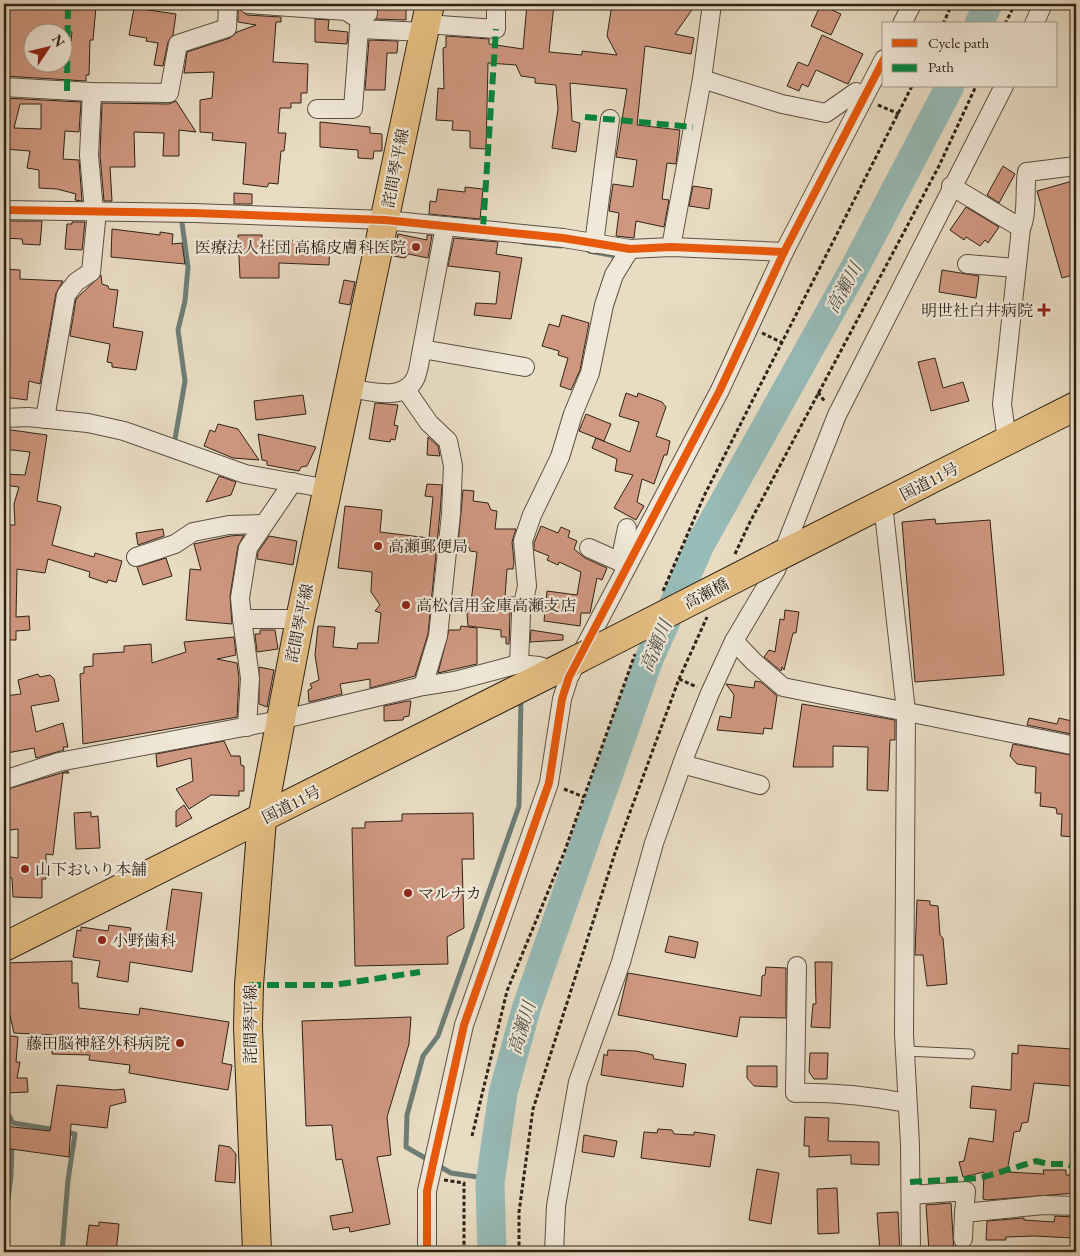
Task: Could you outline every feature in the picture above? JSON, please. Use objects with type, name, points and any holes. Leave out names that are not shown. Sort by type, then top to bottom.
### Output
[{"type":"main road","name":"詫間琴平線","points":[[257,1252],[248,1019],[262,819],[300,619],[427,20]]},
{"type":"main road","name":"国道11号","points":[[781,555],[1076,406]]},
{"type":"main road","name":"高瀬橋","points":[[578,659],[781,555]]},
{"type":"main road","name":"国道11号","points":[[4,947],[578,659]]},
{"type":"street","points":[[4,87],[92,92],[169,93],[178,44],[227,28],[228,4]]},
{"type":"street","points":[[248,4],[346,11],[359,25]]},
{"type":"street","points":[[317,108],[353,109],[359,25],[368,13],[367,4]]},
{"type":"street","points":[[359,25],[427,20],[496,29],[496,4]]},
{"type":"street","points":[[671,247],[702,79],[712,4]]},
{"type":"street","points":[[903,22],[912,4]]},
{"type":"street","points":[[1035,22],[1043,4]]},
{"type":"street","points":[[426,1252],[427,1191],[464,1025],[549,783],[562,699],[578,659],[623,564],[720,390],[784,252],[882,63]]},
{"type":"street","points":[[702,79],[782,104],[826,113],[856,92],[864,99]]},
{"type":"street","points":[[554,1252],[556,1206],[578,1082],[621,962],[654,843],[682,764],[710,693],[734,641],[776,570],[836,415],[1003,88]]},
{"type":"street","points":[[45,419],[66,295],[76,282],[91,272],[96,211],[89,155],[92,92]]},
{"type":"street","points":[[594,244],[600,142],[610,119]]},
{"type":"street","points":[[1007,441],[1002,404],[1021,228],[1025,220],[1024,192],[1027,172],[1076,166]]},
{"type":"street","points":[[952,186],[1021,228]]},
{"type":"street","points":[[4,210],[385,220],[545,236],[630,249],[671,247],[784,252]]},
{"type":"street","points":[[349,388],[393,394],[406,390],[414,380],[422,349],[445,226]]},
{"type":"street","points":[[519,664],[521,614],[527,586],[523,541],[532,515],[560,458],[573,414],[590,373],[604,305],[614,275],[630,249]]},
{"type":"street","points":[[967,264],[1016,268]]},
{"type":"street","points":[[422,349],[525,367]]},
{"type":"street","points":[[406,390],[429,423],[448,441],[453,466],[451,514],[438,636],[423,686]]},
{"type":"street","points":[[4,418],[88,423],[124,431],[245,474],[329,489]]},
{"type":"street","points":[[247,727],[250,678],[240,598],[244,564],[248,548],[262,524],[293,482]]},
{"type":"street","points":[[883,504],[906,710],[903,908],[904,1052],[912,1252]]},
{"type":"street","points":[[136,557],[175,544],[193,532],[229,525],[262,524]]},
{"type":"street","points":[[623,564],[627,528]]},
{"type":"street","points":[[588,548],[623,564]]},
{"type":"street","points":[[242,620],[300,619]]},
{"type":"street","points":[[734,641],[754,662],[783,687],[906,710],[1076,746]]},
{"type":"street","points":[[4,780],[59,762],[280,720],[423,686],[455,681],[519,664],[539,666],[554,671]]},
{"type":"street","points":[[682,764],[760,785]]},
{"type":"street","points":[[797,966],[795,1093],[828,1092],[906,1103]]},
{"type":"street","points":[[910,1195],[966,1191],[963,1239]]},
{"type":"street","points":[[964,1213],[1044,1205],[1076,1206]]},
{"type":"lane","points":[[904,1052],[970,1054]]},
{"type":"path","points":[[943,22],[952,4]]},
{"type":"path","points":[[1007,22],[1015,4]]},
{"type":"path","points":[[864,99],[899,114]]},
{"type":"path","points":[[549,783],[584,797]]},
{"type":"path","points":[[430,1179],[464,1183],[464,1252]]},
{"type":"building","points":[[4,4],[44,4],[43,7],[75,8],[76,4],[96,7],[93,40],[90,40],[89,75],[86,75],[86,81],[4,76]]},
{"type":"building","points":[[378,4],[406,4],[406,20],[376,19]]},
{"type":"building","points":[[527,4],[554,4],[549,52],[582,55],[582,51],[617,55],[607,36],[612,4],[696,4],[675,34],[694,38],[691,54],[645,46],[637,125],[680,130],[676,164],[667,163],[662,199],[669,200],[664,227],[636,221],[634,238],[616,236],[619,213],[609,211],[613,184],[633,187],[637,160],[616,157],[627,89],[570,83],[572,121],[580,123],[576,152],[552,148],[558,109],[556,85],[535,83],[535,78],[521,76],[516,65],[488,63],[486,149],[470,148],[470,131],[452,130],[453,121],[436,120],[438,88],[444,89],[443,48],[446,47],[446,36],[489,39],[489,44],[523,49]]},
{"type":"building","points":[[821,4],[835,4],[832,10],[841,14],[831,35],[811,26]]},
{"type":"building","points":[[134,8],[176,14],[173,35],[168,42],[163,66],[154,65],[158,43],[146,41],[147,38],[129,35]]},
{"type":"building","points":[[238,8],[247,15],[281,17],[281,22],[276,22],[273,62],[308,64],[307,93],[301,93],[301,103],[291,103],[291,108],[280,108],[278,133],[286,133],[284,151],[281,151],[278,184],[269,183],[267,187],[243,184],[246,143],[212,140],[213,133],[200,132],[200,100],[212,98],[214,72],[184,73],[187,52],[230,38],[237,32],[256,25],[238,22]]},
{"type":"building","points":[[315,19],[329,20],[328,30],[348,32],[347,44],[315,42]]},
{"type":"building","points":[[822,35],[863,54],[848,84],[816,70],[808,87],[802,84],[799,91],[787,86],[798,62],[808,66]]},
{"type":"building","points":[[369,40],[398,41],[397,53],[387,53],[385,90],[365,90]]},
{"type":"building","points":[[4,98],[81,102],[79,132],[65,131],[63,159],[79,160],[82,201],[75,200],[76,194],[57,189],[39,188],[39,170],[27,168],[30,151],[4,149]],"holes":[[[20,104],[41,104],[41,129],[14,128]]]},
{"type":"building","points":[[176,101],[196,132],[179,130],[179,156],[163,156],[164,133],[134,132],[135,167],[110,167],[112,201],[104,201],[100,155],[102,103],[169,104]]},
{"type":"building","points":[[320,122],[370,127],[370,133],[382,134],[382,151],[374,151],[373,159],[358,158],[358,150],[320,147]]},
{"type":"building","points":[[1003,166],[1015,174],[999,203],[987,195]]},
{"type":"building","points":[[1076,180],[1076,274],[1062,278],[1037,191]]},
{"type":"building","points":[[693,186],[712,189],[709,209],[689,206]]},
{"type":"building","points":[[465,187],[483,189],[480,219],[429,214],[430,201],[436,202],[438,189],[465,192]]},
{"type":"building","points":[[234,193],[252,194],[252,204],[234,204]]},
{"type":"building","points":[[966,207],[999,227],[988,243],[985,240],[980,246],[966,237],[964,240],[950,230]]},
{"type":"building","points":[[4,221],[42,221],[40,245],[23,244],[22,239],[4,238]]},
{"type":"building","points":[[72,222],[85,222],[82,250],[65,249],[67,224],[72,224]]},
{"type":"building","points":[[112,229],[160,235],[160,232],[173,234],[172,244],[182,243],[185,264],[111,257]]},
{"type":"building","name":"医療法人社団 高橋皮膚科医院","points":[[398,234],[427,240],[427,235],[432,235],[428,258],[408,254],[405,258],[393,256]]},
{"type":"building","points":[[238,235],[262,235],[262,240],[330,241],[329,265],[279,263],[279,278],[240,278]]},
{"type":"building","points":[[454,238],[498,242],[496,254],[522,258],[511,319],[474,315],[476,303],[496,304],[500,272],[448,266]]},
{"type":"building","points":[[4,269],[20,270],[20,279],[63,281],[56,293],[40,384],[29,381],[27,400],[4,397]]},
{"type":"building","points":[[942,270],[979,276],[976,298],[939,292]]},
{"type":"building","points":[[101,275],[102,284],[108,286],[109,289],[118,290],[113,327],[143,332],[136,370],[112,367],[112,363],[107,362],[110,344],[70,336],[76,299]]},
{"type":"building","points":[[344,280],[355,282],[350,305],[339,303]]},
{"type":"building","points":[[562,315],[589,323],[580,370],[571,390],[560,386],[568,358],[558,355],[559,351],[542,346],[549,324],[559,327]]},
{"type":"building","points":[[935,358],[943,388],[963,382],[969,401],[931,411],[918,362]]},
{"type":"building","points":[[626,393],[637,397],[638,393],[662,402],[666,407],[656,436],[670,441],[667,455],[664,455],[654,484],[642,479],[637,502],[644,506],[636,520],[614,508],[633,475],[615,471],[617,459],[592,448],[596,438],[630,452],[639,422],[619,416]]},
{"type":"building","points":[[303,395],[306,414],[256,420],[254,401]]},
{"type":"building","points":[[375,403],[398,405],[394,425],[398,426],[395,440],[391,439],[390,442],[369,439]]},
{"type":"building","points":[[586,414],[611,424],[604,441],[579,431]]},
{"type":"building","points":[[218,424],[238,429],[259,460],[233,458],[204,446],[210,430],[215,432]]},
{"type":"building","points":[[4,429],[47,435],[37,501],[61,507],[52,545],[94,557],[95,553],[122,561],[116,582],[108,580],[107,583],[89,577],[90,572],[48,559],[45,573],[17,569],[16,617],[29,616],[30,630],[16,631],[16,640],[7,640],[4,613],[4,525],[15,525],[14,504],[19,487],[4,485],[4,474],[25,475],[30,452],[4,449]]},
{"type":"building","points":[[258,434],[316,447],[307,466],[301,467],[299,471],[267,465],[267,461],[262,460]]},
{"type":"building","points":[[428,437],[438,446],[440,456],[427,455]]},
{"type":"building","points":[[219,476],[236,482],[231,495],[206,502]]},
{"type":"building","points":[[427,484],[442,485],[428,634],[415,676],[370,688],[370,679],[340,684],[342,694],[309,702],[308,690],[312,688],[310,684],[319,680],[315,655],[318,626],[335,627],[333,647],[357,649],[358,643],[378,643],[381,613],[375,611],[380,605],[371,592],[372,572],[338,568],[345,506],[382,510],[380,532],[429,538],[433,497],[425,496]]},
{"type":"building","points":[[463,490],[474,491],[473,501],[488,503],[491,510],[497,511],[495,529],[516,529],[512,542],[513,569],[507,569],[505,597],[514,597],[510,613],[509,644],[506,644],[506,637],[501,637],[501,630],[468,626],[466,602],[471,602],[477,552],[470,551],[468,545],[458,544]]},
{"type":"building","points":[[935,519],[936,524],[990,520],[1004,675],[915,682],[902,522]]},
{"type":"building","points":[[541,526],[558,533],[561,527],[570,531],[568,537],[577,541],[574,549],[585,558],[607,568],[602,580],[597,578],[590,613],[581,613],[580,626],[544,621],[547,591],[577,595],[581,572],[559,562],[558,565],[547,560],[549,556],[534,550],[534,543]]},
{"type":"building","points":[[163,529],[164,536],[138,545],[136,533]]},
{"type":"building","points":[[244,535],[238,546],[230,596],[232,624],[186,620],[190,569],[201,570],[194,544]]},
{"type":"building","points":[[269,536],[297,541],[293,565],[257,559],[258,552]]},
{"type":"building","points":[[166,558],[172,576],[143,585],[137,567]]},
{"type":"building","points":[[785,610],[799,612],[796,633],[793,633],[784,670],[782,667],[781,671],[764,657],[769,650],[775,652],[780,619],[784,620]]},
{"type":"building","points":[[461,626],[477,628],[477,664],[438,673],[449,630],[460,630]]},
{"type":"building","points":[[260,630],[275,630],[278,649],[257,652],[255,634],[260,634]]},
{"type":"building","points":[[531,630],[563,635],[563,640],[530,642]]},
{"type":"building","points":[[234,637],[236,655],[217,659],[237,663],[239,678],[237,717],[83,744],[80,674],[84,673],[84,667],[93,666],[93,654],[124,652],[124,646],[151,644],[152,663],[186,652],[184,642]]},
{"type":"building","points":[[259,667],[274,670],[267,707],[259,704]]},
{"type":"building","points":[[38,674],[40,677],[50,675],[54,679],[59,701],[31,706],[36,732],[63,723],[68,747],[63,747],[64,750],[36,758],[34,748],[7,753],[6,743],[4,743],[4,696],[21,694],[18,680]]},
{"type":"building","points":[[755,681],[761,682],[777,696],[772,729],[764,728],[763,734],[717,730],[720,716],[731,718],[734,695],[726,684],[754,688]]},
{"type":"building","points":[[411,701],[409,716],[404,717],[403,720],[384,721],[384,706]]},
{"type":"building","points":[[802,704],[895,720],[895,740],[890,740],[888,791],[867,790],[868,747],[833,746],[833,767],[793,767]]},
{"type":"building","points":[[1029,718],[1057,724],[1059,718],[1076,722],[1076,735],[1027,725]]},
{"type":"building","points":[[224,741],[231,756],[240,756],[241,765],[244,766],[244,791],[239,791],[239,796],[211,795],[189,809],[176,789],[193,781],[191,758],[157,767],[156,754]]},
{"type":"building","points":[[1013,744],[1076,756],[1072,772],[1076,772],[1076,837],[1061,836],[1062,814],[1057,814],[1056,808],[1040,806],[1041,793],[1035,793],[1036,767],[1017,764],[1010,756]]},
{"type":"building","points":[[68,771],[69,773],[63,773],[53,855],[46,854],[46,879],[42,879],[42,898],[13,897],[12,878],[4,877],[4,856],[18,858],[18,829],[4,831],[4,790]]},
{"type":"building","points":[[184,805],[192,818],[176,827],[176,811]]},
{"type":"building","points":[[91,812],[91,817],[98,816],[100,848],[76,849],[74,813]]},
{"type":"building","name":"マルナカ","points":[[473,813],[474,859],[462,859],[464,928],[447,937],[448,964],[355,966],[352,828],[365,828],[365,822],[402,821],[402,814]]},
{"type":"building","points":[[172,889],[202,893],[192,972],[130,962],[128,982],[97,977],[100,961],[73,957],[77,930],[81,931],[81,927],[108,931],[109,925],[131,928],[130,934],[165,939]]},
{"type":"building","points":[[917,900],[930,901],[930,905],[938,906],[947,984],[927,986],[923,955],[915,955]]},
{"type":"building","points":[[669,936],[698,942],[695,958],[665,952]]},
{"type":"building","points":[[72,961],[72,983],[78,983],[79,1008],[139,1015],[140,1008],[229,1022],[222,1063],[232,1065],[228,1090],[129,1073],[130,1065],[89,1060],[90,1055],[52,1054],[52,1035],[14,1033],[6,997],[4,997],[4,963]]},
{"type":"building","points":[[815,962],[832,962],[830,1028],[811,1027],[813,1004],[816,1004]]},
{"type":"building","points":[[766,967],[786,968],[786,1018],[740,1017],[737,1037],[618,1015],[628,973],[761,996],[762,976],[765,975]]},
{"type":"building","points":[[411,1017],[409,1044],[387,1117],[391,1155],[377,1157],[390,1224],[350,1232],[349,1227],[333,1230],[330,1216],[353,1212],[342,1159],[336,1160],[332,1125],[306,1126],[302,1021]]},
{"type":"building","points":[[5,1035],[18,1037],[16,1062],[20,1062],[17,1078],[27,1078],[28,1092],[4,1093]]},
{"type":"building","points":[[1018,1045],[1071,1049],[1071,1086],[1034,1083],[1028,1122],[1022,1123],[1020,1131],[1014,1132],[1007,1172],[1044,1174],[1043,1170],[1066,1170],[1066,1175],[1076,1175],[1076,1193],[987,1200],[983,1199],[984,1172],[963,1177],[959,1162],[964,1161],[969,1138],[993,1142],[996,1110],[970,1108],[972,1086],[1011,1090],[1012,1053],[1018,1054]]},
{"type":"building","points":[[608,1050],[636,1051],[653,1055],[654,1059],[686,1064],[683,1087],[601,1075],[604,1054],[607,1056]]},
{"type":"building","points":[[810,1053],[828,1053],[827,1079],[814,1079],[809,1072]]},
{"type":"building","points":[[747,1066],[777,1066],[777,1087],[754,1086],[747,1078]]},
{"type":"building","points":[[57,1085],[115,1090],[124,1089],[126,1102],[110,1106],[107,1128],[71,1124],[69,1157],[4,1148],[4,1126],[50,1131]]},
{"type":"building","points":[[805,1117],[829,1118],[828,1141],[879,1142],[879,1165],[851,1164],[851,1155],[809,1157],[809,1146],[804,1146]]},
{"type":"building","points":[[658,1129],[672,1130],[674,1134],[694,1135],[694,1132],[715,1135],[710,1167],[641,1158],[644,1132],[657,1133]]},
{"type":"building","points":[[584,1135],[617,1141],[614,1157],[582,1152]]},
{"type":"building","points":[[219,1145],[230,1147],[236,1154],[235,1183],[215,1181]]},
{"type":"building","points":[[757,1169],[779,1173],[771,1224],[749,1220]]},
{"type":"building","points":[[837,1188],[839,1233],[818,1234],[817,1189]]},
{"type":"building","points":[[951,1203],[954,1252],[929,1252],[926,1205]]},
{"type":"building","points":[[898,1212],[900,1252],[880,1252],[877,1213]]},
{"type":"building","points":[[1055,1216],[1074,1217],[1073,1238],[1034,1236],[1006,1237],[1006,1240],[986,1240],[987,1221],[1024,1218],[1024,1220],[1054,1222]]},
{"type":"building","points":[[99,1222],[119,1224],[116,1252],[86,1250],[89,1225],[99,1226]]},
{"type":"waterway","name":"高瀬川","points":[[980,22],[988,4]]},
{"type":"waterway","name":"高瀬川","points":[[492,1252],[490,1183],[503,1093],[527,1006],[649,659],[700,545],[854,269],[949,88]]},
{"type":"waterway","points":[[175,439],[185,381],[178,330],[185,301],[188,267],[182,223]]},
{"type":"waterway","points":[[523,242],[561,246]]},
{"type":"waterway","points":[[589,251],[616,256],[614,260]]},
{"type":"waterway","points":[[491,1179],[451,1173],[406,1147],[407,1115],[423,1056],[438,1036],[519,806],[521,698]]},
{"type":"waterway","points":[[4,1107],[13,1123],[56,1130]]},
{"type":"waterway","points":[[62,1252],[68,1180],[75,1134],[64,1132]]},
{"type":"waterway","points":[[4,1231],[11,1176],[12,1144]]},
{"type":"marked path","points":[[67,91],[68,4]]},
{"type":"marked path","points":[[483,228],[496,29]]},
{"type":"marked path","points":[[585,117],[693,127]]},
{"type":"marked path","points":[[249,985],[334,985],[420,972]]},
{"type":"marked path","points":[[910,1182],[981,1178],[1036,1161],[1076,1167]]},
{"type":"cycle path","points":[[427,1252],[427,1191],[464,1025],[549,783],[562,699],[569,677],[720,390],[784,252],[882,63]]},
{"type":"cycle path","points":[[4,210],[194,213],[385,220],[563,238],[630,249],[671,247],[784,252]]},
{"type":"place","name":"医療法人社団 高橋皮膚科医院","points":[[416,247]]},
{"type":"place","name":"明世社白井病院","points":[[1044,310]]},
{"type":"place","name":"高瀬郵便局","points":[[378,546]]},
{"type":"place","name":"高松信用金庫高瀬支店","points":[[406,605]]},
{"type":"place","name":"山下おいり本舗","points":[[25,869]]},
{"type":"place","name":"マルナカ","points":[[408,893]]},
{"type":"place","name":"小野歯科","points":[[102,940]]},
{"type":"place","name":"藤田脳神経外科病院","points":[[180,1043]]}]
